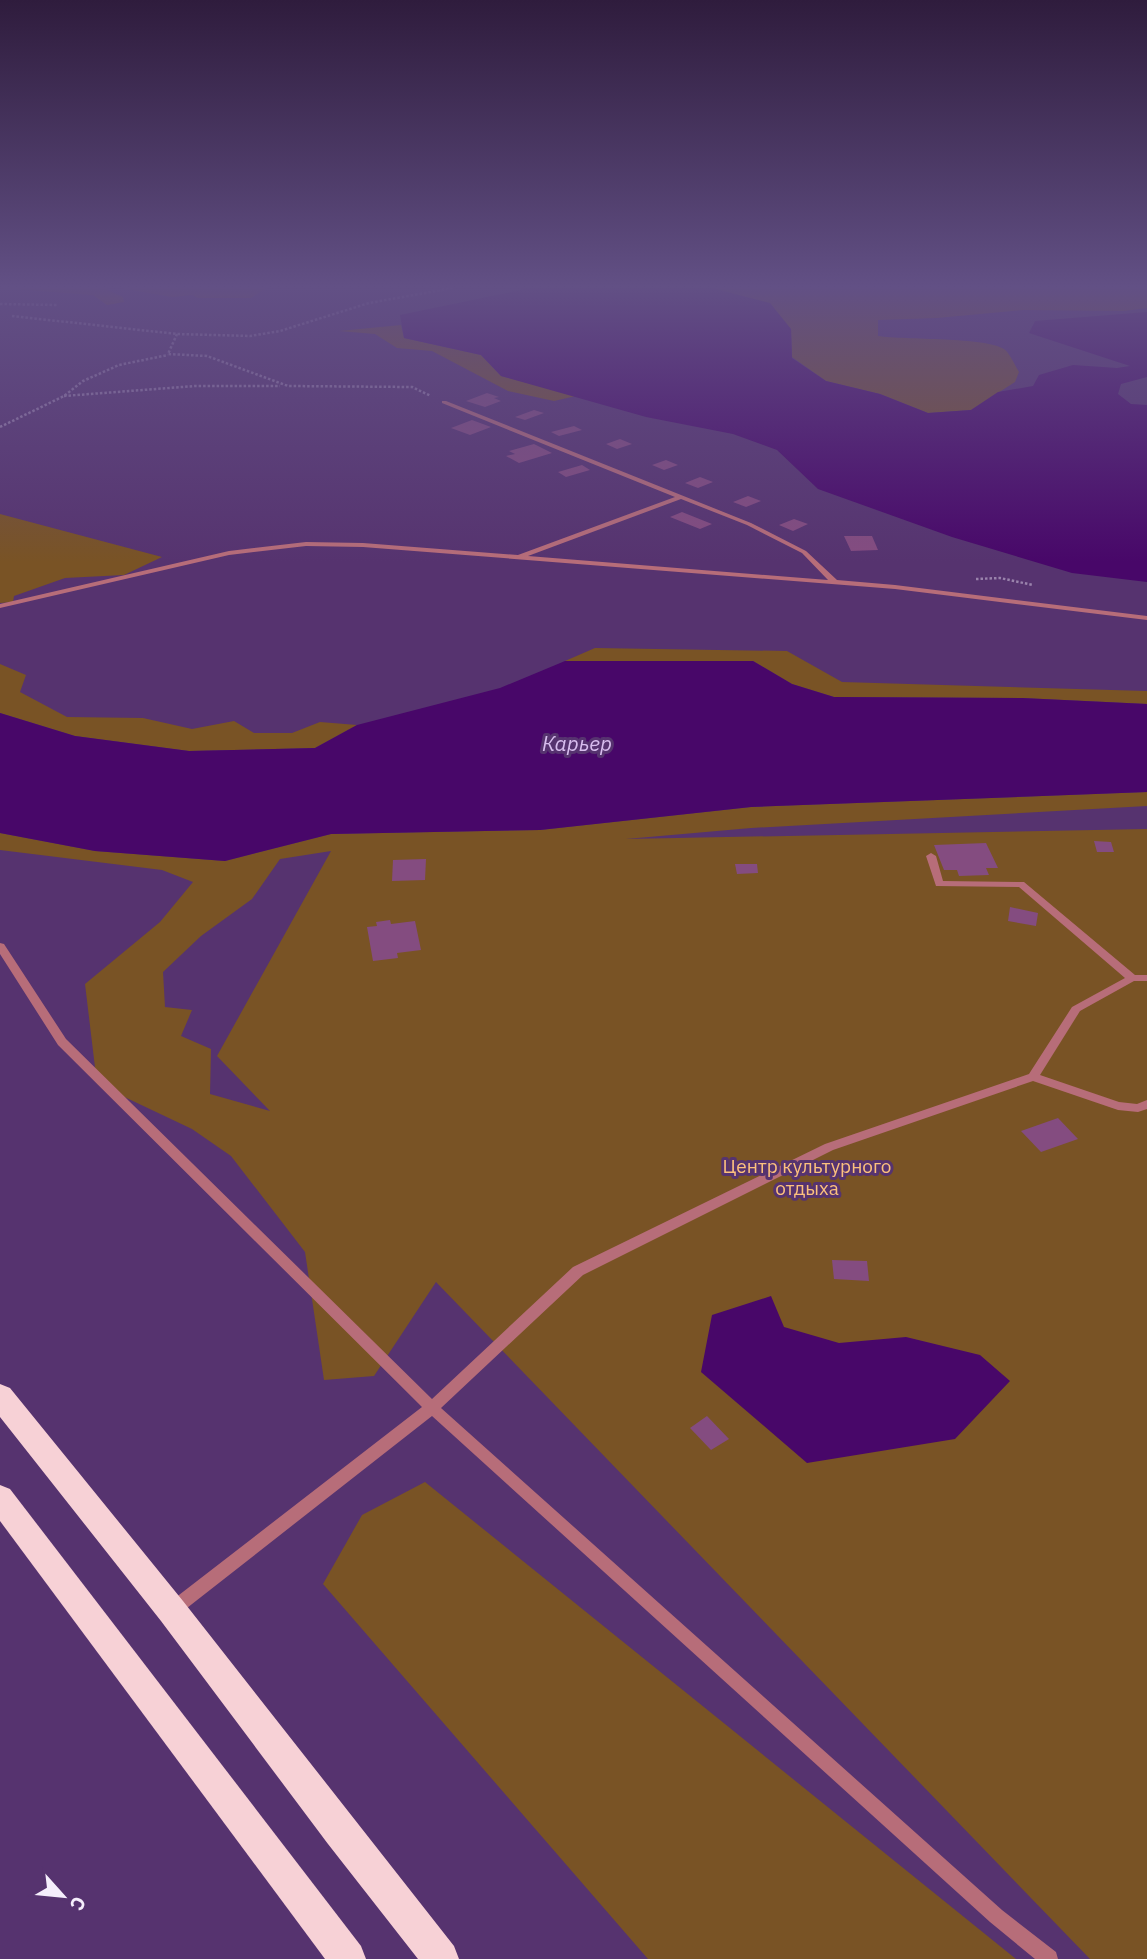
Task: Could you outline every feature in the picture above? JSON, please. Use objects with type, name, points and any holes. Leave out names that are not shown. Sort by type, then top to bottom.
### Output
[{"type":"highway","points":[[0,1396],[172,1611],[340,1832],[441,1959]]},
{"type":"highway","points":[[0,1498],[348,1959]]},
{"type":"lane","points":[[444,402],[749,524],[804,552],[835,582]]},
{"type":"lane","points":[[519,557],[680,496]]},
{"type":"lane","points":[[0,606],[229,553],[306,544],[363,545],[835,582],[1147,618]]},
{"type":"lane","points":[[931,856],[939,884],[1021,884],[1132,978]]},
{"type":"lane","points":[[0,946],[62,1042],[432,1408],[996,1916],[1049,1959]]},
{"type":"lane","points":[[1033,1077],[1076,1009],[1132,978],[1147,978]]},
{"type":"lane","points":[[172,1611],[432,1408],[578,1271],[829,1147],[1033,1077],[1118,1106],[1138,1108],[1147,1104]]},
{"type":"path","points":[[0,427],[64,396],[87,379]]},
{"type":"path","points":[[265,379],[288,386]]},
{"type":"path","points":[[64,396],[195,386],[412,387],[444,402]]},
{"type":"green space","points":[[486,379],[514,379],[576,396],[554,401],[508,391]]},
{"type":"green space","points":[[824,379],[1016,379],[971,410],[928,413],[880,394]]},
{"type":"green space","points":[[0,514],[162,557],[124,575],[65,578],[14,596],[13,602],[0,603]]},
{"type":"green space","points":[[595,648],[787,651],[842,682],[1147,691],[1147,704],[1022,698],[834,697],[792,684],[753,661],[565,661]]},
{"type":"green space","points":[[0,664],[26,675],[20,692],[67,717],[143,718],[192,729],[234,721],[254,733],[292,733],[320,722],[357,725],[315,748],[189,751],[75,736],[0,713]]},
{"type":"green space","name":"Центр культурного отдыха","points":[[1147,792],[1147,806],[751,828],[626,839],[1147,829],[1147,1959],[1090,1959],[436,1282],[374,1376],[324,1380],[305,1252],[231,1156],[192,1129],[97,1084],[85,984],[160,922],[193,882],[162,870],[0,850],[0,833],[95,851],[225,861],[331,834],[540,830],[751,807]],"holes":[[[331,851],[217,1056],[270,1111],[210,1094],[211,1049],[181,1036],[192,1010],[165,1007],[163,972],[201,936],[252,899],[280,859]]]},
{"type":"green space","points":[[425,1482],[1016,1959],[648,1959],[323,1584],[362,1515]]},
{"type":"water","points":[[513,379],[824,379],[880,394],[928,413],[971,410],[998,392],[1033,386],[1037,379],[1138,379],[1121,384],[1118,394],[1131,404],[1147,405],[1147,582],[1072,573],[952,537],[818,489],[777,450],[733,434],[646,417]]},
{"type":"water","name":"Карьер","points":[[565,661],[753,661],[792,684],[834,697],[1022,698],[1147,704],[1147,792],[751,807],[540,830],[331,834],[225,861],[95,851],[0,833],[0,713],[75,736],[189,751],[315,748],[357,725],[500,688]]},
{"type":"water","points":[[771,1296],[784,1327],[839,1343],[906,1337],[980,1355],[1010,1381],[955,1439],[807,1463],[701,1372],[712,1315]]},
{"type":"building","points":[[487,393],[499,397],[494,398],[501,401],[485,407],[466,401]]},
{"type":"building","points":[[534,410],[544,413],[525,420],[515,417]]},
{"type":"building","points":[[472,420],[491,427],[470,435],[451,428]]},
{"type":"building","points":[[574,426],[582,430],[559,436],[551,432]]},
{"type":"building","points":[[620,439],[632,444],[617,449],[606,444]]},
{"type":"building","points":[[534,444],[552,453],[519,463],[506,456],[515,454],[509,451]]},
{"type":"building","points":[[666,460],[678,465],[664,470],[652,465]]},
{"type":"building","points":[[582,465],[590,470],[566,477],[558,472]]},
{"type":"building","points":[[700,477],[713,482],[698,488],[685,483]]},
{"type":"building","points":[[748,496],[761,501],[746,507],[733,502]]},
{"type":"building","points":[[682,512],[712,524],[700,529],[670,517]]},
{"type":"building","points":[[794,519],[808,524],[793,531],[779,525]]},
{"type":"building","points":[[844,536],[872,536],[878,550],[851,551]]},
{"type":"building","points":[[1094,841],[1111,842],[1114,852],[1097,852]]},
{"type":"building","points":[[986,843],[998,868],[986,868],[989,875],[959,876],[957,870],[944,870],[934,845]]},
{"type":"building","points":[[426,859],[425,880],[392,881],[393,860]]},
{"type":"building","points":[[735,864],[757,864],[758,873],[737,874]]},
{"type":"building","points":[[1010,907],[1038,913],[1036,926],[1008,921]]},
{"type":"building","points":[[390,920],[391,924],[415,921],[421,950],[397,953],[398,958],[373,961],[367,927],[377,926],[376,922]]},
{"type":"building","points":[[1058,1118],[1078,1139],[1041,1152],[1021,1131]]},
{"type":"building","points":[[832,1260],[867,1261],[869,1281],[834,1279]]},
{"type":"building","points":[[707,1416],[729,1439],[711,1450],[690,1428]]}]
